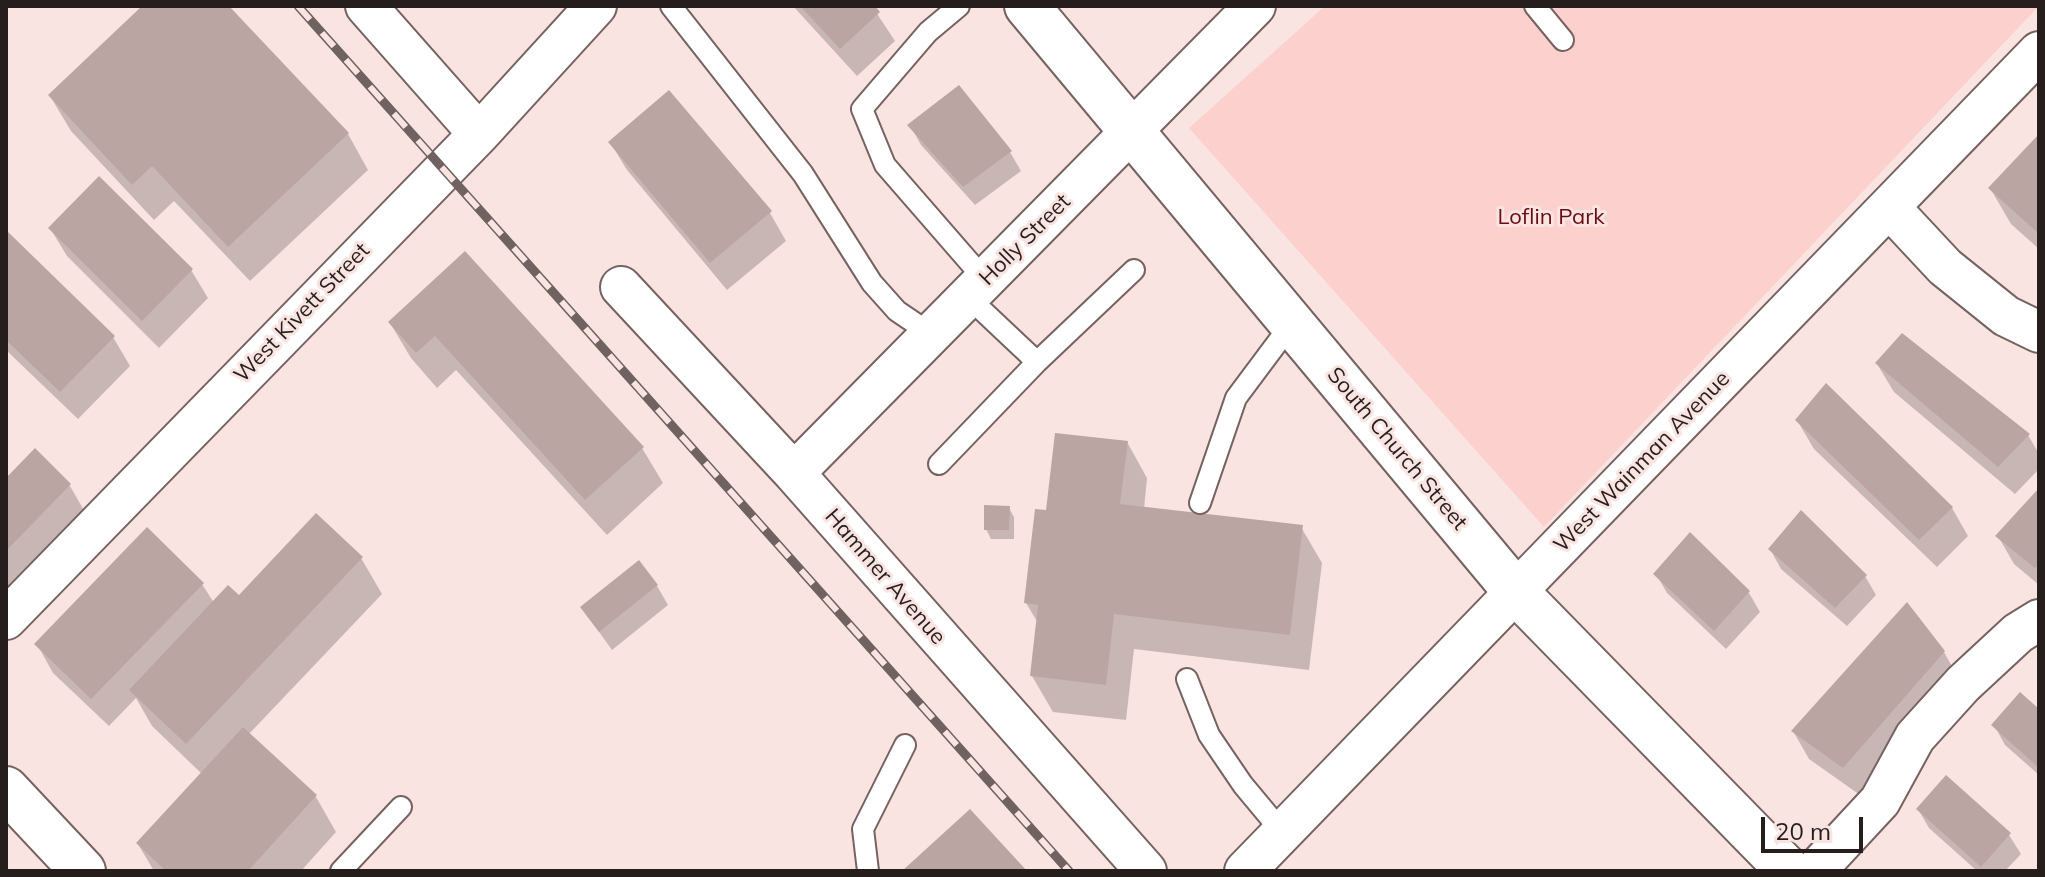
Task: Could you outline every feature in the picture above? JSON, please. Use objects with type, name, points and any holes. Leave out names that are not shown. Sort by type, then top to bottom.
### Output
[{"type":"street","points":[[366,6],[479,134]]},
{"type":"street","name":"West Kivett Street","points":[[6,619],[479,134],[596,6]]},
{"type":"street","name":"South Church Street","points":[[1027,6],[1516,592],[1789,871]]},
{"type":"street","name":"Holly Street","points":[[794,473],[1255,6]]},
{"type":"street","name":"West Wainman Avenue","points":[[1245,871],[2039,52]]},
{"type":"street","points":[[1889,207],[1945,267],[2006,316],[2039,332]]},
{"type":"street","name":"Hammer Avenue","points":[[621,287],[794,473],[1146,871]]},
{"type":"street","points":[[1815,871],[1880,801],[1915,737],[1963,684],[2018,633],[2039,620]]},
{"type":"street","points":[[6,789],[83,871]]},
{"type":"lane","points":[[671,6],[803,174],[872,283],[897,311],[931,334]]},
{"type":"lane","points":[[959,6],[928,32],[862,109],[885,165],[976,289],[1037,362]]},
{"type":"lane","points":[[1535,6],[1563,40]]},
{"type":"lane","points":[[939,464],[1037,362],[1134,270]]},
{"type":"lane","points":[[1200,503],[1236,398],[1292,323]]},
{"type":"lane","points":[[1187,679],[1209,735],[1243,785],[1283,833]]},
{"type":"lane","points":[[868,871],[863,829],[905,745]]},
{"type":"lane","points":[[341,871],[401,807]]},
{"type":"green space","name":"Loflin Park","points":[[1325,6],[2039,6],[1544,527],[1189,128]]},
{"type":"building","points":[[142,6],[229,6],[349,133],[228,247],[152,166],[132,185],[48,95]]},
{"type":"building","points":[[800,6],[875,6],[880,12],[840,49]]},
{"type":"building","points":[[959,85],[1012,151],[963,187],[907,125]]},
{"type":"building","points":[[669,90],[772,211],[710,263],[608,142]]},
{"type":"building","points":[[2039,134],[2039,234],[1988,188]]},
{"type":"building","points":[[99,176],[193,269],[142,321],[48,228]]},
{"type":"building","points":[[6,230],[115,336],[60,392],[6,340]]},
{"type":"building","points":[[465,251],[644,447],[585,500],[435,336],[416,353],[388,322]]},
{"type":"building","points":[[1902,333],[2030,434],[1998,467],[1875,363]]},
{"type":"building","points":[[1826,383],[1953,507],[1919,540],[1795,420]]},
{"type":"building","points":[[1055,433],[1128,441],[1120,504],[1303,525],[1290,635],[1114,614],[1106,685],[1030,676],[1038,605],[1024,603],[1035,509],[1046,510]]},
{"type":"building","points":[[35,448],[71,484],[6,551],[6,478]]},
{"type":"building","points":[[2039,488],[2039,564],[2035,568],[1995,536]]},
{"type":"building","points":[[984,505],[1010,506],[1009,530],[984,530]]},
{"type":"building","points":[[1801,510],[1867,575],[1835,608],[1768,549]]},
{"type":"building","points":[[316,513],[363,557],[186,744],[129,690],[228,585],[239,595]]},
{"type":"building","points":[[147,527],[204,583],[91,699],[34,644]]},
{"type":"building","points":[[1690,532],[1750,591],[1714,631],[1653,574]]},
{"type":"building","points":[[639,560],[658,585],[599,632],[580,607]]},
{"type":"building","points":[[1907,602],[1945,651],[1843,768],[1791,731]]},
{"type":"building","points":[[2020,692],[2039,709],[2039,768],[1991,725]]},
{"type":"building","points":[[243,727],[317,795],[248,871],[166,871],[136,843]]},
{"type":"building","points":[[1946,775],[2011,833],[1981,867],[1916,809]]},
{"type":"building","points":[[970,809],[1027,871],[902,871]]},
{"type":"railway","points":[[298,6],[1069,871]]}]
